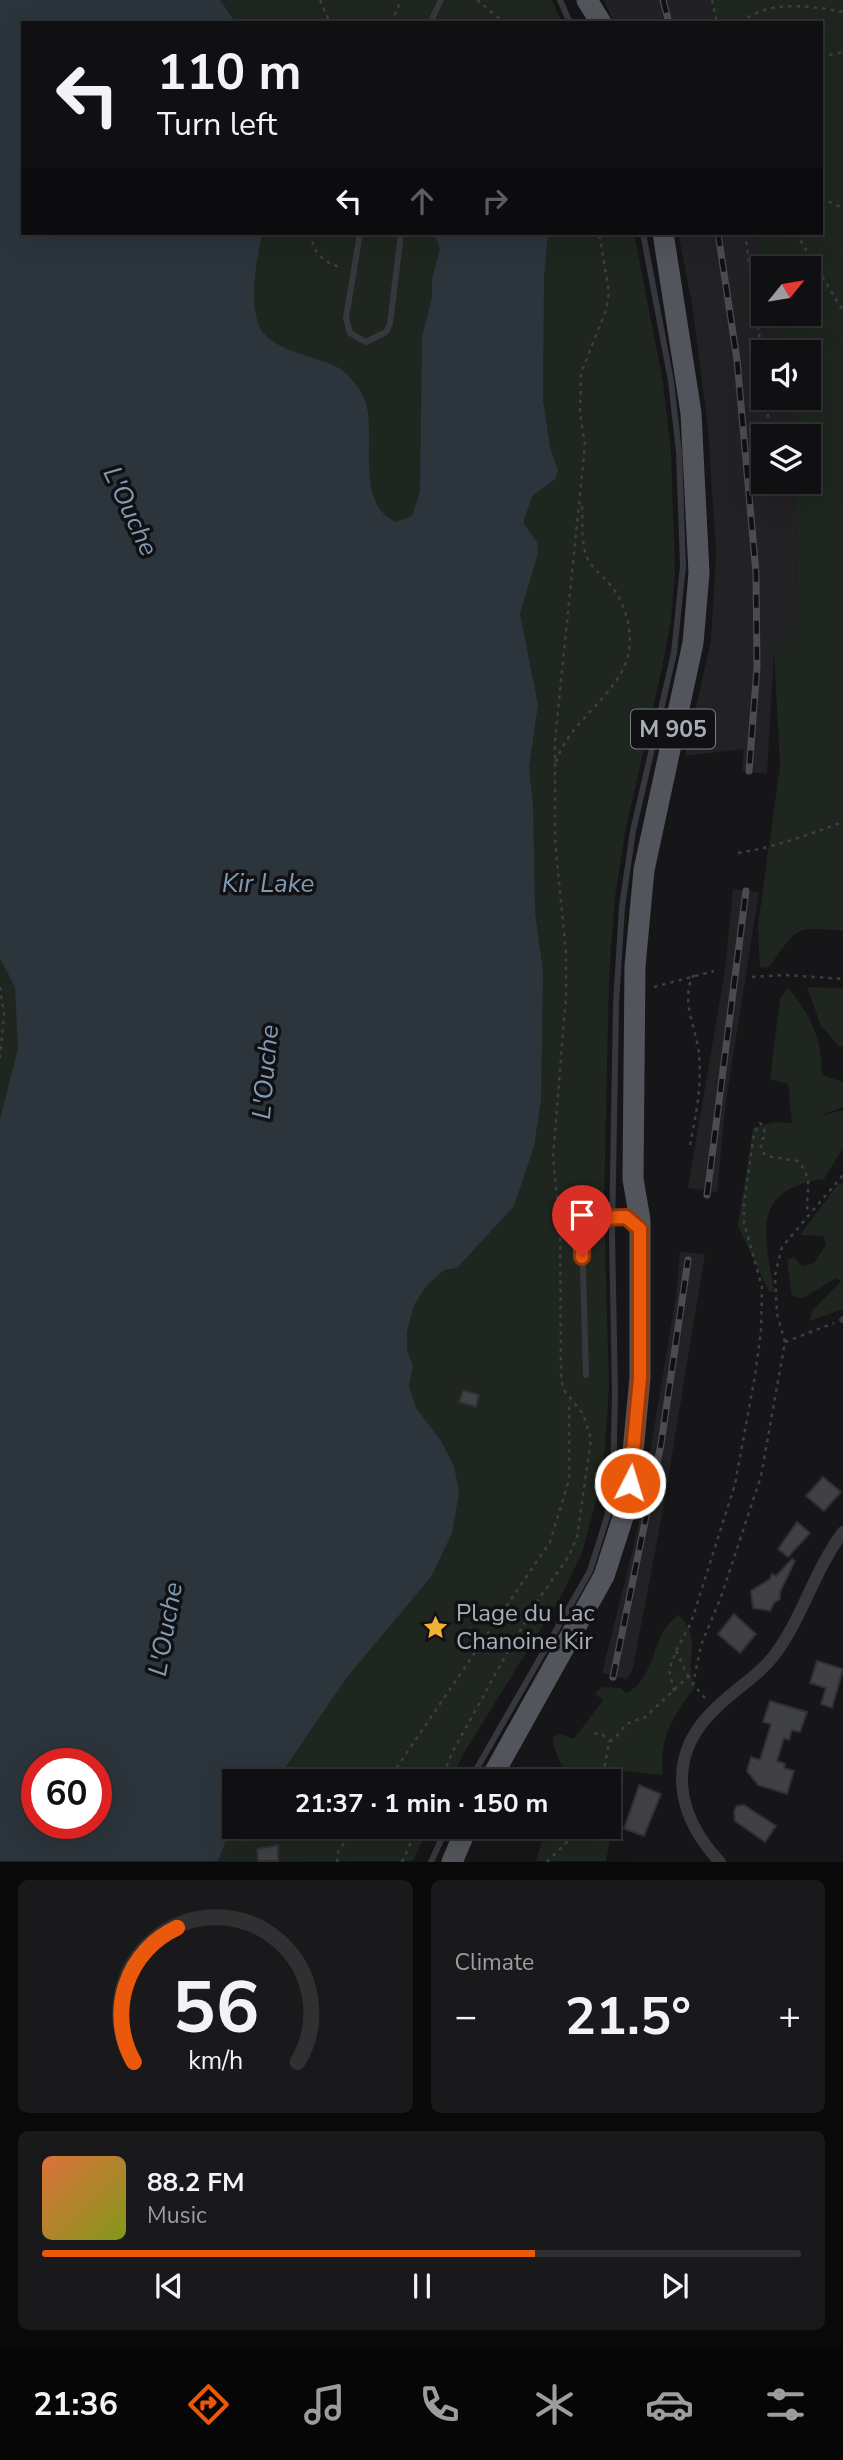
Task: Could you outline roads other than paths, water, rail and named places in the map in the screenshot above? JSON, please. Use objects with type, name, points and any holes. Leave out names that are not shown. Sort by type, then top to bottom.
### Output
[{"type":"main road","points":[[579,0],[588,21]]},
{"type":"main road","points":[[587,0],[601,21]]},
{"type":"main road","points":[[593,0],[601,21]]},
{"type":"main road","name":"M 905","points":[[657,235],[670,275]]},
{"type":"main road","name":"M 905","points":[[496,1769],[604,1576],[625,1511],[630,1483],[640,1378],[626,1221],[633,1184],[635,995],[644,870],[694,643],[699,573],[691,414],[663,235]]},
{"type":"main road","points":[[452,1861],[462,1839]]},
{"type":"street","points":[[720,1861],[693,1828],[681,1792],[688,1752],[696,1734],[715,1709],[775,1655],[819,1570],[843,1532]]},
{"type":"lane","points":[[431,21],[441,0]]},
{"type":"lane","points":[[560,0],[569,21]]},
{"type":"lane","points":[[360,235],[346,326],[355,338],[366,342],[379,337],[390,324],[401,235]]},
{"type":"lane","name":"M 905","points":[[476,1769],[590,1571],[607,1517],[612,1484],[626,1221],[616,1004],[622,907],[633,831],[674,653],[683,566],[679,452],[671,381],[643,235]]},
{"type":"lane","points":[[586,1375],[582,1234],[599,1218],[626,1221]]},
{"type":"lane","points":[[431,1861],[441,1839]]},
{"type":"water","name":"Kir Lake","points":[[0,0],[220,0],[235,21],[21,21],[21,235],[262,235],[254,289],[258,323],[271,340],[292,351],[335,366],[359,389],[368,412],[370,483],[383,513],[396,522],[412,516],[420,492],[422,337],[440,248],[435,235],[548,235],[544,276],[543,400],[550,447],[558,471],[555,479],[532,496],[524,520],[537,542],[538,553],[520,614],[538,705],[529,767],[533,806],[535,913],[543,972],[541,1100],[534,1146],[514,1206],[457,1268],[444,1270],[427,1285],[414,1305],[407,1332],[407,1350],[413,1366],[409,1386],[416,1408],[441,1441],[454,1466],[459,1493],[452,1533],[431,1577],[347,1677],[284,1769],[222,1769],[222,1839],[227,1839],[218,1861],[0,1861],[0,1119],[18,1049],[15,987],[0,958]]},
{"type":"railway","points":[[663,0],[668,21]]},
{"type":"railway","points":[[718,235],[737,360],[756,573],[757,667],[749,771]]},
{"type":"railway","points":[[707,1195],[746,891]]},
{"type":"railway","points":[[613,1677],[661,1444],[688,1260]]},
{"type":"place","name":"Plage du Lac Chanoine Kir","points":[[436,1627]]},
{"type":"water label","name":"L'Ouche","points":[[131,511]]},
{"type":"water label","name":"L'Ouche","points":[[265,1072]]},
{"type":"water label","name":"L'Ouche","points":[[165,1629]]}]
